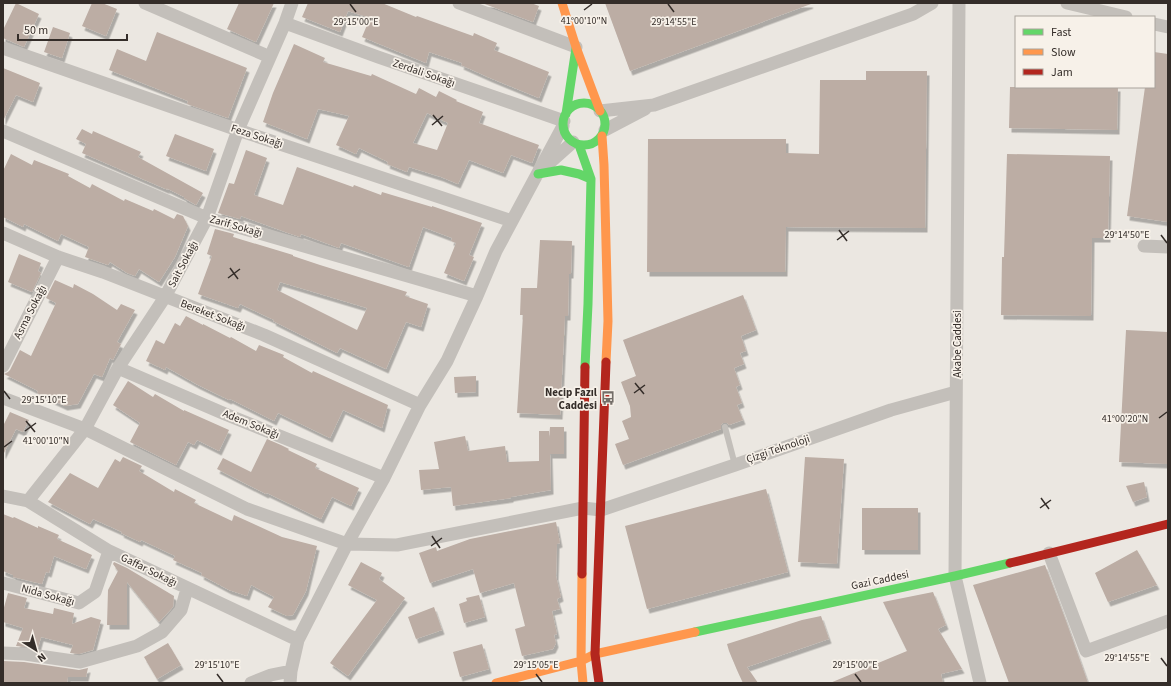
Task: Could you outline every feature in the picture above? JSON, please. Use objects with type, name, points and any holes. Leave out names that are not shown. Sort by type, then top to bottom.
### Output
[{"type":"street","points":[[145,3],[270,57]]},
{"type":"street","name":"Sait Sokağı","points":[[28,501],[85,429],[118,368],[165,297],[207,218],[238,130],[285,23],[292,3]]},
{"type":"street","points":[[459,3],[576,47]]},
{"type":"street","points":[[562,3],[576,47],[600,111]]},
{"type":"street","points":[[576,47],[564,120],[565,132],[568,138],[576,143],[585,145],[592,144],[597,141],[603,133],[654,105],[912,14],[932,3]]},
{"type":"street","name":"Akabe Caddesi","points":[[959,3],[955,576],[980,683]]},
{"type":"street","points":[[1067,3],[1122,16]]},
{"type":"street","name":"Zerdali Sokağı","points":[[285,23],[378,57],[564,120]]},
{"type":"street","points":[[1155,24],[1168,27]]},
{"type":"street","name":"Feza Sokağı","points":[[3,48],[238,130],[512,221]]},
{"type":"street","points":[[251,683],[271,675],[290,677],[298,640],[347,544],[384,478],[420,405],[447,361],[496,251],[538,174],[564,120],[570,109],[576,105],[589,104],[596,107],[600,111],[604,117],[605,124],[603,133],[608,321],[595,654],[599,683]]},
{"type":"street","points":[[600,111],[654,105]]},
{"type":"street","name":"Zarif Sokağı","points":[[3,131],[207,218],[477,296]]},
{"type":"street","points":[[538,174],[576,143]]},
{"type":"street","points":[[576,143],[591,179],[585,360],[581,661],[583,683]]},
{"type":"street","points":[[538,174],[561,170],[591,179]]},
{"type":"street","name":"Bereket Sokağı","points":[[3,233],[58,257],[103,272],[264,335],[420,405]]},
{"type":"street","points":[[1144,246],[1168,247]]},
{"type":"street","name":"Asma Sokağı","points":[[3,366],[58,257]]},
{"type":"street","name":"Adem Sokağı","points":[[118,368],[225,414],[384,478]]},
{"type":"street","name":"Çizgi Teknoloji","points":[[601,510],[891,410],[956,392]]},
{"type":"street","points":[[3,398],[85,429],[247,509],[347,544],[397,545],[583,508],[601,510]]},
{"type":"street","name":"Gaffar Sokağı","points":[[3,496],[28,501],[109,551],[298,640]]},
{"type":"street","name":"Gazi Caddesi","points":[[496,683],[581,661],[595,654],[955,576],[1168,524]]},
{"type":"street","name":"Nida Sokağı","points":[[3,583],[80,603],[95,592],[109,551]]},
{"type":"street","points":[[1049,553],[1086,651],[1168,621]]},
{"type":"street","points":[[3,653],[25,654],[80,662],[137,646],[162,632],[181,610],[187,589]]},
{"type":"lane","points":[[725,427],[735,465]]},
{"type":"building","points":[[16,3],[39,14],[24,47],[3,38],[3,30]]},
{"type":"building","points":[[92,3],[102,3],[117,9],[106,36],[82,26]]},
{"type":"building","points":[[239,3],[274,3],[256,42],[227,29]]},
{"type":"building","points":[[308,3],[382,3],[416,17],[417,16],[473,36],[474,33],[497,43],[494,50],[549,72],[539,98],[461,65],[462,63],[429,52],[426,63],[362,37],[370,18],[348,11],[340,32],[302,17]]},
{"type":"building","points":[[482,3],[531,3],[539,6],[533,22]]},
{"type":"building","points":[[605,3],[810,3],[811,4],[630,71]]},
{"type":"building","points":[[53,27],[70,33],[62,58],[44,52]]},
{"type":"building","points":[[157,32],[247,68],[228,118],[187,104],[188,101],[109,70],[117,49],[146,61]]},
{"type":"building","points":[[294,44],[325,58],[323,62],[371,76],[372,74],[416,94],[419,88],[436,97],[439,91],[457,100],[456,101],[483,112],[479,123],[539,145],[532,163],[511,155],[503,173],[469,160],[458,184],[409,167],[407,172],[387,164],[388,162],[359,148],[356,154],[336,145],[349,116],[318,109],[307,139],[263,122],[273,93]],"holes":[[[427,113],[448,123],[437,150],[413,143]]]},
{"type":"building","points":[[1155,52],[1168,54],[1168,222],[1127,216],[1145,88],[1155,88]]},
{"type":"building","points":[[3,68],[40,83],[33,102],[16,95],[3,121]]},
{"type":"building","points":[[866,71],[927,71],[925,228],[786,227],[785,272],[647,272],[648,139],[786,139],[786,153],[819,154],[820,80],[866,80]]},
{"type":"building","points":[[1010,87],[1118,88],[1117,130],[1009,128]]},
{"type":"building","points":[[82,129],[92,134],[93,131],[141,152],[138,157],[203,193],[196,205],[166,188],[168,190],[82,153],[86,144],[76,139]]},
{"type":"building","points":[[175,134],[214,149],[206,171],[166,156]]},
{"type":"building","points":[[246,150],[267,158],[254,195],[283,205],[297,167],[353,187],[354,185],[381,195],[382,192],[432,206],[482,223],[469,255],[474,257],[464,281],[444,273],[456,243],[451,241],[452,238],[423,227],[409,267],[341,243],[339,248],[301,234],[300,237],[241,216],[240,219],[218,213],[229,183],[234,184]]},
{"type":"building","points":[[11,154],[32,165],[34,160],[69,174],[68,176],[90,188],[92,184],[124,201],[125,199],[153,211],[154,209],[174,219],[177,214],[183,216],[188,226],[175,257],[159,282],[139,269],[135,276],[127,273],[110,262],[108,265],[85,257],[89,247],[61,234],[58,241],[24,224],[23,227],[3,217],[3,171]]},
{"type":"building","points":[[1007,154],[1110,156],[1108,238],[1092,238],[1091,316],[1001,315]]},
{"type":"building","points":[[215,229],[234,234],[233,237],[407,292],[405,296],[428,304],[421,327],[406,322],[386,369],[340,348],[337,353],[240,304],[238,308],[198,294],[212,256],[207,254]],"holes":[[[280,282],[367,308],[357,330],[277,290]]]},
{"type":"building","points":[[540,240],[572,241],[571,274],[569,274],[568,316],[565,316],[560,415],[517,413],[523,315],[520,315],[521,288],[537,288]]},
{"type":"building","points":[[19,254],[41,263],[38,271],[41,273],[32,292],[8,282]]},
{"type":"building","points":[[55,280],[73,288],[74,284],[93,294],[117,310],[121,304],[135,310],[117,342],[121,344],[113,360],[110,358],[102,377],[94,374],[78,404],[65,406],[37,393],[38,391],[4,374],[10,370],[20,350],[31,356],[56,303],[46,298]]},
{"type":"building","points":[[743,295],[756,330],[741,336],[746,351],[740,353],[744,364],[734,368],[740,385],[736,387],[742,403],[737,405],[743,420],[729,425],[727,423],[723,423],[721,425],[721,429],[623,465],[615,444],[629,439],[622,421],[631,417],[630,406],[621,382],[636,376],[623,340]]},
{"type":"building","points":[[186,316],[230,338],[231,337],[256,351],[259,345],[284,355],[283,357],[312,373],[313,371],[388,405],[382,428],[343,410],[330,438],[278,413],[274,421],[198,385],[166,367],[165,370],[146,361],[156,340],[164,344],[175,323],[180,326]]},
{"type":"building","points":[[1126,330],[1168,332],[1168,464],[1119,462]]},
{"type":"building","points":[[476,376],[476,392],[455,393],[454,377]]},
{"type":"building","points":[[128,381],[153,397],[155,394],[184,411],[229,430],[219,451],[197,440],[194,445],[188,442],[176,465],[130,442],[140,423],[113,405]]},
{"type":"building","points":[[10,412],[29,420],[23,432],[16,429],[3,455],[3,426]]},
{"type":"building","points":[[550,427],[564,427],[564,454],[550,454],[551,490],[511,498],[453,506],[451,487],[421,490],[419,470],[439,469],[434,442],[465,436],[468,451],[505,446],[507,462],[539,461],[539,431],[549,431],[549,439]]},
{"type":"building","points":[[267,439],[317,464],[315,468],[359,488],[351,506],[332,497],[321,519],[267,493],[266,494],[217,469],[223,458],[251,472]]},
{"type":"building","points":[[123,457],[142,466],[139,471],[174,492],[175,489],[196,500],[194,503],[232,521],[234,515],[282,537],[317,546],[306,591],[293,615],[287,616],[268,607],[274,597],[251,585],[247,596],[229,590],[201,575],[202,573],[173,560],[175,556],[141,540],[140,542],[93,519],[90,524],[48,502],[70,473],[98,488],[115,459],[120,462]]},
{"type":"building","points":[[805,457],[844,459],[837,564],[798,562]]},
{"type":"building","points":[[1144,482],[1147,497],[1133,502],[1126,486]]},
{"type":"building","points":[[766,489],[788,572],[647,609],[625,526]]},
{"type":"building","points":[[862,508],[918,508],[918,550],[862,550]]},
{"type":"building","points":[[3,514],[59,535],[57,539],[92,555],[86,569],[54,556],[49,573],[46,572],[42,584],[13,577],[13,575],[3,571]]},
{"type":"building","points":[[556,522],[560,543],[557,544],[556,576],[561,597],[557,599],[560,609],[552,611],[557,634],[554,635],[556,643],[553,649],[522,656],[515,629],[525,626],[514,583],[480,593],[473,569],[430,583],[419,553],[436,547],[437,551],[470,539]]},
{"type":"building","points":[[1137,550],[1157,585],[1108,602],[1095,573]]},
{"type":"building","points":[[114,562],[174,596],[173,607],[159,622],[127,582],[127,625],[107,625],[108,590],[118,571],[113,564]]},
{"type":"building","points":[[361,562],[382,573],[379,579],[405,598],[348,676],[330,663],[377,600],[348,585]]},
{"type":"building","points":[[1045,565],[1088,683],[1009,683],[973,585]]},
{"type":"building","points":[[933,592],[946,625],[938,629],[962,669],[941,674],[943,683],[830,683],[907,651],[883,602]]},
{"type":"building","points":[[8,593],[27,598],[24,608],[53,614],[54,608],[74,613],[72,624],[91,617],[101,620],[93,650],[79,654],[70,653],[73,645],[41,637],[38,648],[16,646],[23,628],[3,622],[3,611]]},
{"type":"building","points":[[479,595],[485,617],[464,623],[459,604],[467,601],[466,598]]},
{"type":"building","points":[[434,607],[442,630],[416,639],[408,617]]},
{"type":"building","points":[[821,616],[829,639],[747,667],[758,683],[743,683],[727,644],[802,620]]},
{"type":"building","points":[[168,643],[181,665],[157,679],[144,657]]},
{"type":"building","points":[[482,644],[489,669],[460,677],[453,652]]},
{"type":"building","points":[[3,661],[24,662],[79,670],[88,668],[86,677],[68,677],[67,683],[3,683]]},
{"type":"traffic: fast","points":[[566,114],[576,48]]},
{"type":"traffic: fast","points":[[584,103],[599,109],[605,124],[599,139],[584,145],[569,139],[563,124],[569,109],[584,103]]},
{"type":"traffic: fast","points":[[579,145],[591,179],[585,367]]},
{"type":"traffic: fast","points":[[538,174],[561,170],[579,174],[591,179]]},
{"type":"traffic: fast","points":[[695,632],[1010,563]]},
{"type":"traffic: slow","points":[[562,3],[576,47],[600,111]]},
{"type":"traffic: slow","points":[[602,136],[608,321],[606,362]]},
{"type":"traffic: slow","points":[[582,574],[581,661],[583,683]]},
{"type":"traffic: slow","points":[[496,683],[581,661],[595,654],[695,632]]},
{"type":"traffic: jam","points":[[599,683],[595,654],[606,362]]},
{"type":"traffic: jam","points":[[582,574],[585,367]]},
{"type":"traffic: jam","points":[[1010,563],[1168,524]]},
{"type":"place","name":"Necip Fazıl Caddesi","points":[[608,398]]}]
